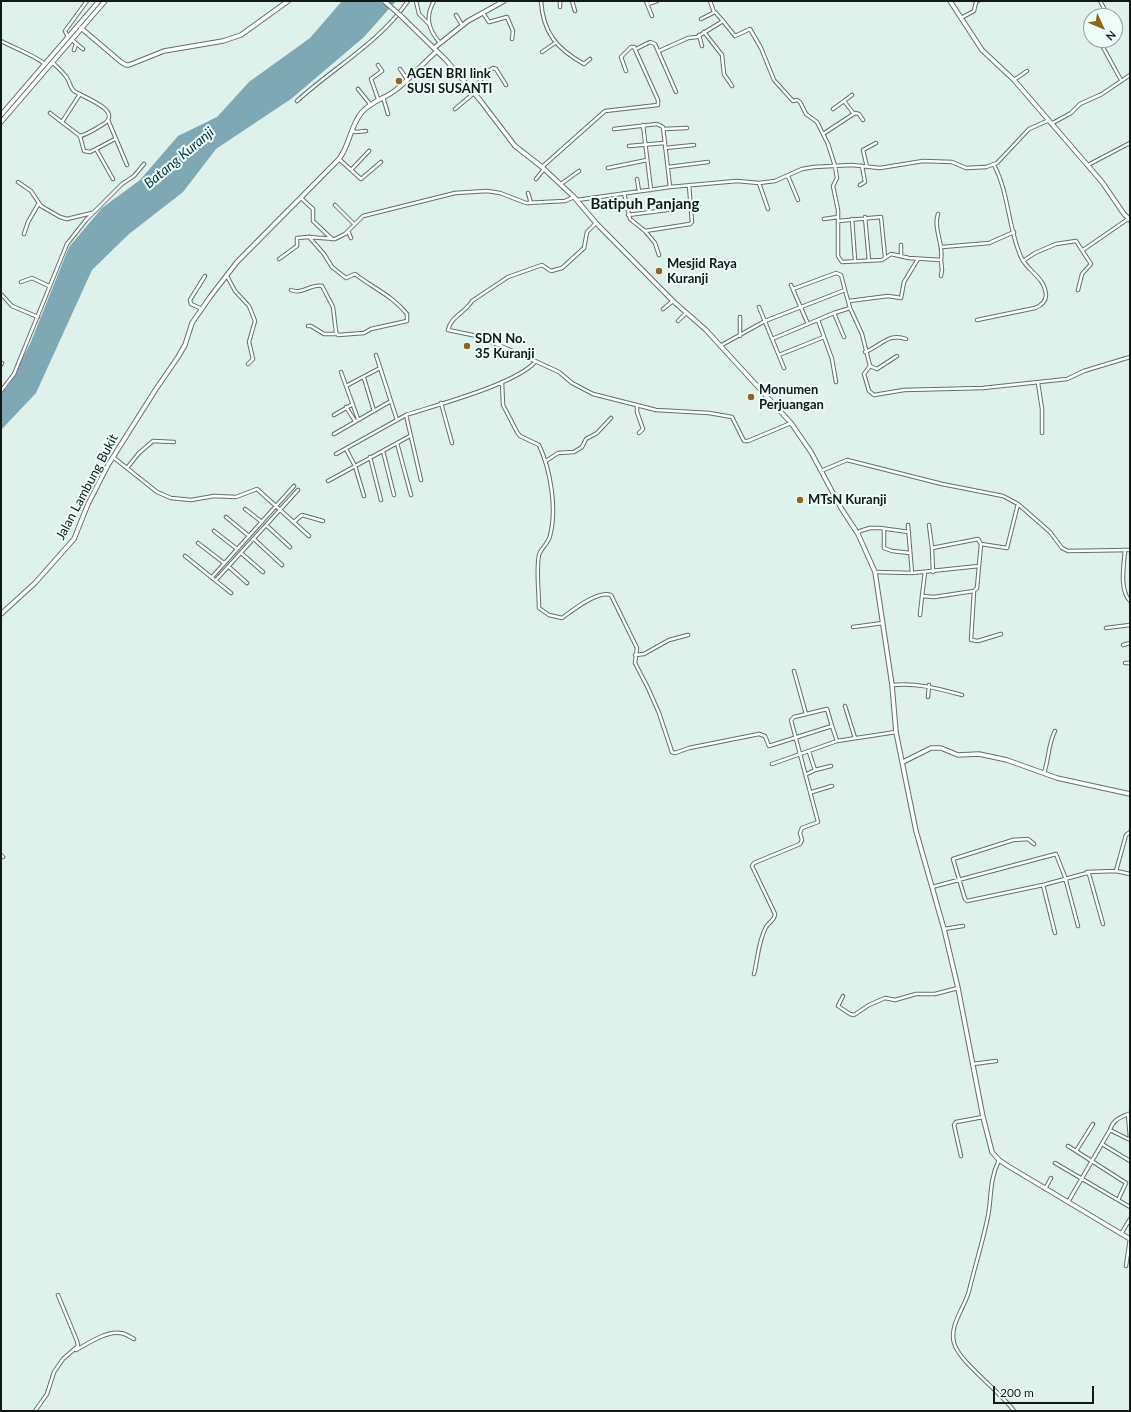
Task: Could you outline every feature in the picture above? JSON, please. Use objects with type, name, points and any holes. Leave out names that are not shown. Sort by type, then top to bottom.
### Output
[{"type":"street","points":[[83,49],[70,38],[65,31],[87,1]]},
{"type":"street","points":[[1,122],[52,62],[99,1]]},
{"type":"street","points":[[1,115],[45,64],[81,28],[105,1]]},
{"type":"street","points":[[81,28],[126,65],[164,51],[223,41],[241,35],[288,1]]},
{"type":"street","points":[[384,1],[435,49],[473,92],[515,146],[543,168],[576,199],[596,223],[720,347],[801,435],[858,534],[875,572],[892,685],[896,732],[916,831],[944,929],[958,988],[982,1117],[992,1152],[999,1160],[1130,1239],[1126,1266]]},
{"type":"street","points":[[297,101],[366,45],[397,16],[408,1]]},
{"type":"street","points":[[416,1],[419,14],[429,24],[434,36],[440,42]]},
{"type":"street","points":[[429,24],[430,8],[434,1]]},
{"type":"street","points":[[435,49],[440,42],[462,25],[482,12],[504,1]]},
{"type":"street","points":[[541,1],[546,29],[555,43],[568,55],[584,64],[590,59]]},
{"type":"street","points":[[560,1],[560,6]]},
{"type":"street","points":[[572,1],[575,11]]},
{"type":"street","points":[[652,16],[647,3],[657,1]]},
{"type":"street","points":[[710,1],[714,12],[736,36],[750,29],[761,48],[764,60],[776,83],[793,101],[797,100],[800,102],[806,114],[815,120],[828,144],[837,178],[833,186],[838,210],[838,258],[842,262],[855,260],[869,261],[885,258],[891,254],[918,259],[941,260]]},
{"type":"street","points":[[950,1],[986,55],[1014,80],[1047,121],[1105,185],[1129,220],[1083,250]]},
{"type":"street","points":[[960,18],[974,11],[977,1]]},
{"type":"street","points":[[482,12],[489,22],[507,17],[513,31],[512,38]]},
{"type":"street","points":[[701,19],[714,12]]},
{"type":"street","points":[[456,14],[462,25]]},
{"type":"street","points":[[659,51],[688,38],[699,35],[723,21]]},
{"type":"street","points":[[704,32],[722,55],[724,74],[732,86]]},
{"type":"street","points":[[699,35],[702,46]]},
{"type":"street","points":[[1,41],[23,53],[34,56],[45,64]]},
{"type":"street","points":[[626,71],[621,57],[630,47],[634,47],[636,49],[652,42],[659,51],[676,92]]},
{"type":"street","points":[[74,50],[76,43]]},
{"type":"street","points":[[542,52],[555,43]]},
{"type":"street","points":[[1103,48],[1121,80]]},
{"type":"street","name":"Jalan Lambung Bukit","points":[[1,614],[35,583],[74,539],[88,504],[113,456],[182,350],[199,307],[226,275],[300,197],[339,159],[346,147],[357,118],[370,104],[394,92],[435,49]]},
{"type":"street","points":[[536,179],[543,168],[605,111],[658,105],[658,100],[636,49]]},
{"type":"street","points":[[52,62],[67,77],[72,88],[105,108],[115,139],[127,165]]},
{"type":"street","points":[[378,65],[382,71],[371,79],[378,99]]},
{"type":"street","points":[[455,109],[473,92],[487,71],[493,68],[495,68],[506,85]]},
{"type":"street","points":[[400,69],[408,79]]},
{"type":"street","points":[[1014,80],[1027,71]]},
{"type":"street","points":[[1051,125],[1071,113],[1080,104],[1106,92],[1130,75]]},
{"type":"street","points":[[358,89],[370,104]]},
{"type":"street","points":[[62,122],[80,94]]},
{"type":"street","points":[[833,109],[852,95]]},
{"type":"street","points":[[383,97],[388,114]]},
{"type":"street","points":[[844,101],[854,114]]},
{"type":"street","points":[[50,113],[80,136],[84,151],[90,152],[115,139]]},
{"type":"street","points":[[823,134],[854,114],[859,114],[863,120]]},
{"type":"street","points":[[80,136],[108,120]]},
{"type":"street","points":[[279,260],[297,246],[297,238],[308,237],[333,239],[340,237],[348,231],[363,216],[373,212],[433,200],[455,193],[480,191],[500,193],[521,202],[531,203],[670,187],[737,181],[759,183],[775,181],[808,168],[852,165],[867,168],[888,167],[903,163],[923,161],[952,162],[966,168],[994,165],[1026,132],[1040,123],[1047,121]]},
{"type":"street","points":[[614,129],[659,124],[664,129],[664,143],[670,187]]},
{"type":"street","points":[[643,126],[651,190]]},
{"type":"street","points":[[664,129],[687,128]]},
{"type":"street","points":[[352,130],[356,132],[366,131]]},
{"type":"street","points":[[629,146],[664,143]]},
{"type":"street","points":[[867,168],[863,150],[876,143]]},
{"type":"street","points":[[1088,166],[1130,143]]},
{"type":"street","points":[[665,148],[694,145]]},
{"type":"street","points":[[96,149],[113,179]]},
{"type":"street","points":[[351,170],[369,151]]},
{"type":"street","points":[[339,159],[359,178],[362,179],[380,162]]},
{"type":"street","points":[[608,168],[647,160]]},
{"type":"street","points":[[668,167],[708,162]]},
{"type":"street","points":[[1,391],[14,374],[67,244],[92,213],[122,184],[134,176],[144,164]]},
{"type":"street","points":[[977,320],[1035,308],[1043,302],[1046,294],[1038,276],[1021,257],[1001,180],[994,165]]},
{"type":"street","points":[[860,185],[866,182],[862,166]]},
{"type":"street","points":[[561,184],[579,171]]},
{"type":"street","points":[[788,176],[798,200]]},
{"type":"street","points":[[637,179],[639,191]]},
{"type":"street","points":[[18,182],[31,191],[39,203],[64,219],[92,213]]},
{"type":"street","points":[[759,183],[768,209]]},
{"type":"street","points":[[644,231],[690,224],[692,222],[689,186]]},
{"type":"street","points":[[528,193],[531,203]]},
{"type":"street","points":[[624,193],[630,219],[655,243],[659,255]]},
{"type":"street","points":[[300,197],[312,208],[313,221],[333,239]]},
{"type":"street","points":[[24,234],[28,222],[39,203]]},
{"type":"street","points":[[335,205],[354,224]]},
{"type":"street","points":[[628,214],[690,207]]},
{"type":"street","points":[[938,214],[937,221],[942,247],[941,276]]},
{"type":"street","points":[[865,217],[869,261]]},
{"type":"street","points":[[824,219],[880,217],[882,219],[885,258]]},
{"type":"street","points":[[852,219],[855,260]]},
{"type":"street","points":[[596,223],[587,232],[584,248],[562,268],[551,271],[542,265],[508,277],[474,299],[469,307],[453,320],[448,327],[448,330],[477,336],[522,355],[559,372],[587,392],[656,410],[727,416],[735,421],[740,436],[744,441],[748,441],[791,423]]},
{"type":"street","points":[[348,231],[351,238]]},
{"type":"street","points":[[942,247],[989,243],[1014,232]]},
{"type":"street","points":[[308,237],[324,254],[334,269],[346,278],[355,274],[396,302],[408,314],[405,322],[371,329],[364,334],[324,334],[312,326],[308,326]]},
{"type":"street","points":[[1024,261],[1035,253],[1058,243],[1066,244],[1076,241],[1092,264],[1082,274],[1078,290]]},
{"type":"street","points":[[901,245],[901,256]]},
{"type":"street","points":[[849,301],[888,296],[901,298],[904,282],[918,259]]},
{"type":"street","points":[[793,289],[836,273],[841,275],[850,308],[862,334],[865,352],[870,366],[877,369],[897,356]]},
{"type":"street","points":[[226,275],[234,291],[249,306],[255,321],[249,342],[253,359],[248,364]]},
{"type":"street","points":[[199,307],[190,303],[190,298],[205,276]]},
{"type":"street","points":[[21,282],[32,278],[49,286]]},
{"type":"street","points":[[291,290],[301,292],[319,285],[322,286],[333,307],[336,334]]},
{"type":"street","points":[[791,285],[808,324]]},
{"type":"street","points":[[720,347],[765,321],[800,306],[845,290]]},
{"type":"street","points":[[1,294],[12,306],[38,317]]},
{"type":"street","points":[[662,309],[673,301]]},
{"type":"street","points":[[759,307],[784,368]]},
{"type":"street","points":[[772,339],[850,308]]},
{"type":"street","points":[[678,321],[686,312]]},
{"type":"street","points":[[834,314],[844,337]]},
{"type":"street","points":[[740,317],[740,336]]},
{"type":"street","points":[[818,320],[836,382]]},
{"type":"street","points":[[865,352],[873,350],[888,338],[899,336],[906,339]]},
{"type":"street","points":[[779,355],[824,338]]},
{"type":"street","points":[[376,355],[397,420]]},
{"type":"street","points":[[870,366],[864,374],[869,391],[874,395],[904,390],[983,388],[1038,383],[1070,378],[1087,370],[1130,357]]},
{"type":"street","points":[[336,454],[406,415],[502,382],[528,369],[535,362]]},
{"type":"street","points":[[346,386],[364,378],[380,368]]},
{"type":"street","points":[[341,372],[353,404],[356,420]]},
{"type":"street","points":[[364,378],[374,410]]},
{"type":"street","points":[[502,382],[503,405],[520,436],[539,446],[546,461],[552,492],[550,538],[539,556],[539,608],[549,615],[562,618],[580,605],[604,594],[611,595],[636,648],[634,663],[648,688],[659,713],[672,753],[734,741],[751,735],[764,735],[768,746],[832,726]]},
{"type":"street","points":[[1038,383],[1042,409],[1042,433]]},
{"type":"street","points":[[334,434],[391,401]]},
{"type":"street","points":[[441,403],[452,443]]},
{"type":"street","points":[[334,415],[353,404]]},
{"type":"street","points":[[637,405],[637,412],[643,429],[639,433]]},
{"type":"street","points":[[346,407],[356,420]]},
{"type":"street","points":[[406,415],[421,480]]},
{"type":"street","points":[[546,461],[558,453],[570,454],[581,448],[586,439],[597,433],[611,418]]},
{"type":"street","points":[[328,481],[410,436]]},
{"type":"street","points":[[127,468],[139,453],[154,441],[174,442]]},
{"type":"street","points":[[397,443],[412,495]]},
{"type":"street","points":[[346,449],[355,466],[364,496]]},
{"type":"street","points":[[383,451],[394,496]]},
{"type":"street","points":[[113,456],[157,492],[170,498],[191,500],[214,496],[236,497],[257,489],[281,509],[309,536]]},
{"type":"street","points":[[370,458],[381,500]]},
{"type":"street","points":[[821,471],[834,464],[847,460],[942,484],[1003,496],[1018,504],[1050,532],[1062,548],[1068,551],[1130,550]]},
{"type":"street","points":[[212,577],[294,486]]},
{"type":"street","points":[[216,580],[298,490]]},
{"type":"street","points":[[981,544],[1007,548],[1018,504]]},
{"type":"street","points":[[245,509],[262,522]]},
{"type":"street","points":[[294,522],[302,515],[323,521]]},
{"type":"street","points":[[226,517],[249,536]]},
{"type":"street","points":[[266,525],[290,548]]},
{"type":"street","points":[[908,525],[912,574]]},
{"type":"street","points":[[929,525],[933,572]]},
{"type":"street","points":[[858,534],[860,531],[865,529],[884,529],[908,532]]},
{"type":"street","points":[[884,529],[884,548],[892,551],[910,553]]},
{"type":"street","points":[[214,531],[237,549]]},
{"type":"street","points":[[254,539],[282,565]]},
{"type":"street","points":[[932,548],[978,539],[981,544],[977,588],[974,591],[971,640],[978,640],[1001,634]]},
{"type":"street","points":[[198,543],[224,563]]},
{"type":"street","points":[[1124,550],[1123,576],[1126,596],[1130,601]]},
{"type":"street","points":[[241,553],[264,572]]},
{"type":"street","points":[[185,556],[231,592]]},
{"type":"street","points":[[875,572],[912,574],[979,566]]},
{"type":"street","points":[[229,567],[247,582]]},
{"type":"street","points":[[920,615],[925,572]]},
{"type":"street","points":[[922,596],[934,597],[974,591]]},
{"type":"street","points":[[853,627],[883,622]]},
{"type":"street","points":[[1106,628],[1130,625]]},
{"type":"street","points":[[635,656],[644,654],[669,640],[688,635]]},
{"type":"street","points":[[1123,645],[1130,644]]},
{"type":"street","points":[[1125,663],[1130,663]]},
{"type":"street","points":[[794,671],[806,714]]},
{"type":"street","points":[[892,685],[913,683],[929,685],[962,695]]},
{"type":"street","points":[[928,697],[929,685]]},
{"type":"street","points":[[845,706],[855,738]]},
{"type":"street","points":[[754,974],[757,962],[757,951],[766,929],[775,918],[776,914],[752,866],[754,863],[800,844],[802,840],[800,830],[818,822],[812,792],[791,720],[806,714],[826,709],[837,741]]},
{"type":"street","points":[[1044,773],[1048,760],[1050,740],[1055,731]]},
{"type":"street","points":[[772,764],[837,741],[896,732]]},
{"type":"street","points":[[903,762],[931,748],[937,747],[958,755],[978,754],[1007,760],[1058,778],[1130,794]]},
{"type":"street","points":[[809,752],[815,770]]},
{"type":"street","points":[[806,774],[831,766]]},
{"type":"street","points":[[812,792],[832,786]]},
{"type":"street","points":[[1116,871],[1126,835],[1130,832]]},
{"type":"street","points":[[1034,844],[1028,839],[1013,840],[953,859],[964,897],[967,901],[1043,884],[1087,872],[1116,871],[1130,874]]},
{"type":"street","points":[[932,888],[958,879],[1056,854],[1065,877],[1078,926]]},
{"type":"street","points":[[1087,872],[1089,874],[1103,924]]},
{"type":"street","points":[[1043,884],[1054,933]]},
{"type":"street","points":[[944,929],[963,926]]},
{"type":"street","points":[[843,996],[838,1006],[854,1015],[869,1005],[885,998],[895,1000],[916,994],[935,994],[958,988]]},
{"type":"street","points":[[973,1064],[996,1061]]},
{"type":"street","points":[[1068,1202],[1110,1130],[1112,1123],[1129,1114],[1130,1139],[1110,1130]]},
{"type":"street","points":[[961,1156],[954,1125],[956,1122],[982,1117]]},
{"type":"street","points":[[1076,1150],[1093,1124]]},
{"type":"street","points":[[1102,1144],[1130,1161]]},
{"type":"street","points":[[1068,1146],[1126,1183],[1118,1200]]},
{"type":"street","points":[[999,1160],[992,1175],[987,1220],[966,1301],[954,1328],[954,1343],[962,1357],[1000,1394],[1014,1411]]},
{"type":"street","points":[[1054,1164],[1130,1207]]},
{"type":"street","points":[[1045,1189],[1051,1178]]},
{"type":"street","points":[[1121,1234],[1130,1219]]},
{"type":"street","points":[[58,1295],[77,1341],[78,1346],[72,1352]]},
{"type":"street","points":[[34,1411],[48,1394],[54,1372],[63,1359],[72,1352],[92,1340],[116,1333],[122,1333],[134,1339]]},
{"type":"water","name":"Batang Kuranji","points":[[342,1],[396,1],[364,37],[291,99],[216,149],[183,192],[129,234],[92,270],[36,393],[1,430],[1,393],[8,386],[30,344],[69,247],[102,208],[140,180],[178,136],[217,117],[249,82],[310,38]]},
{"type":"place","name":"AGEN BRI link SUSI SUSANTI","points":[[399,81]]},
{"type":"place","name":"Mesjid Raya Kuranji","points":[[659,271]]},
{"type":"place","name":"SDN No. 35 Kuranji","points":[[467,346]]},
{"type":"place","name":"Monumen Perjuangan","points":[[751,397]]},
{"type":"place","name":"MTsN Kuranji","points":[[800,500]]},
{"type":"district","name":"Batipuh Panjang","points":[[645,204]]}]
